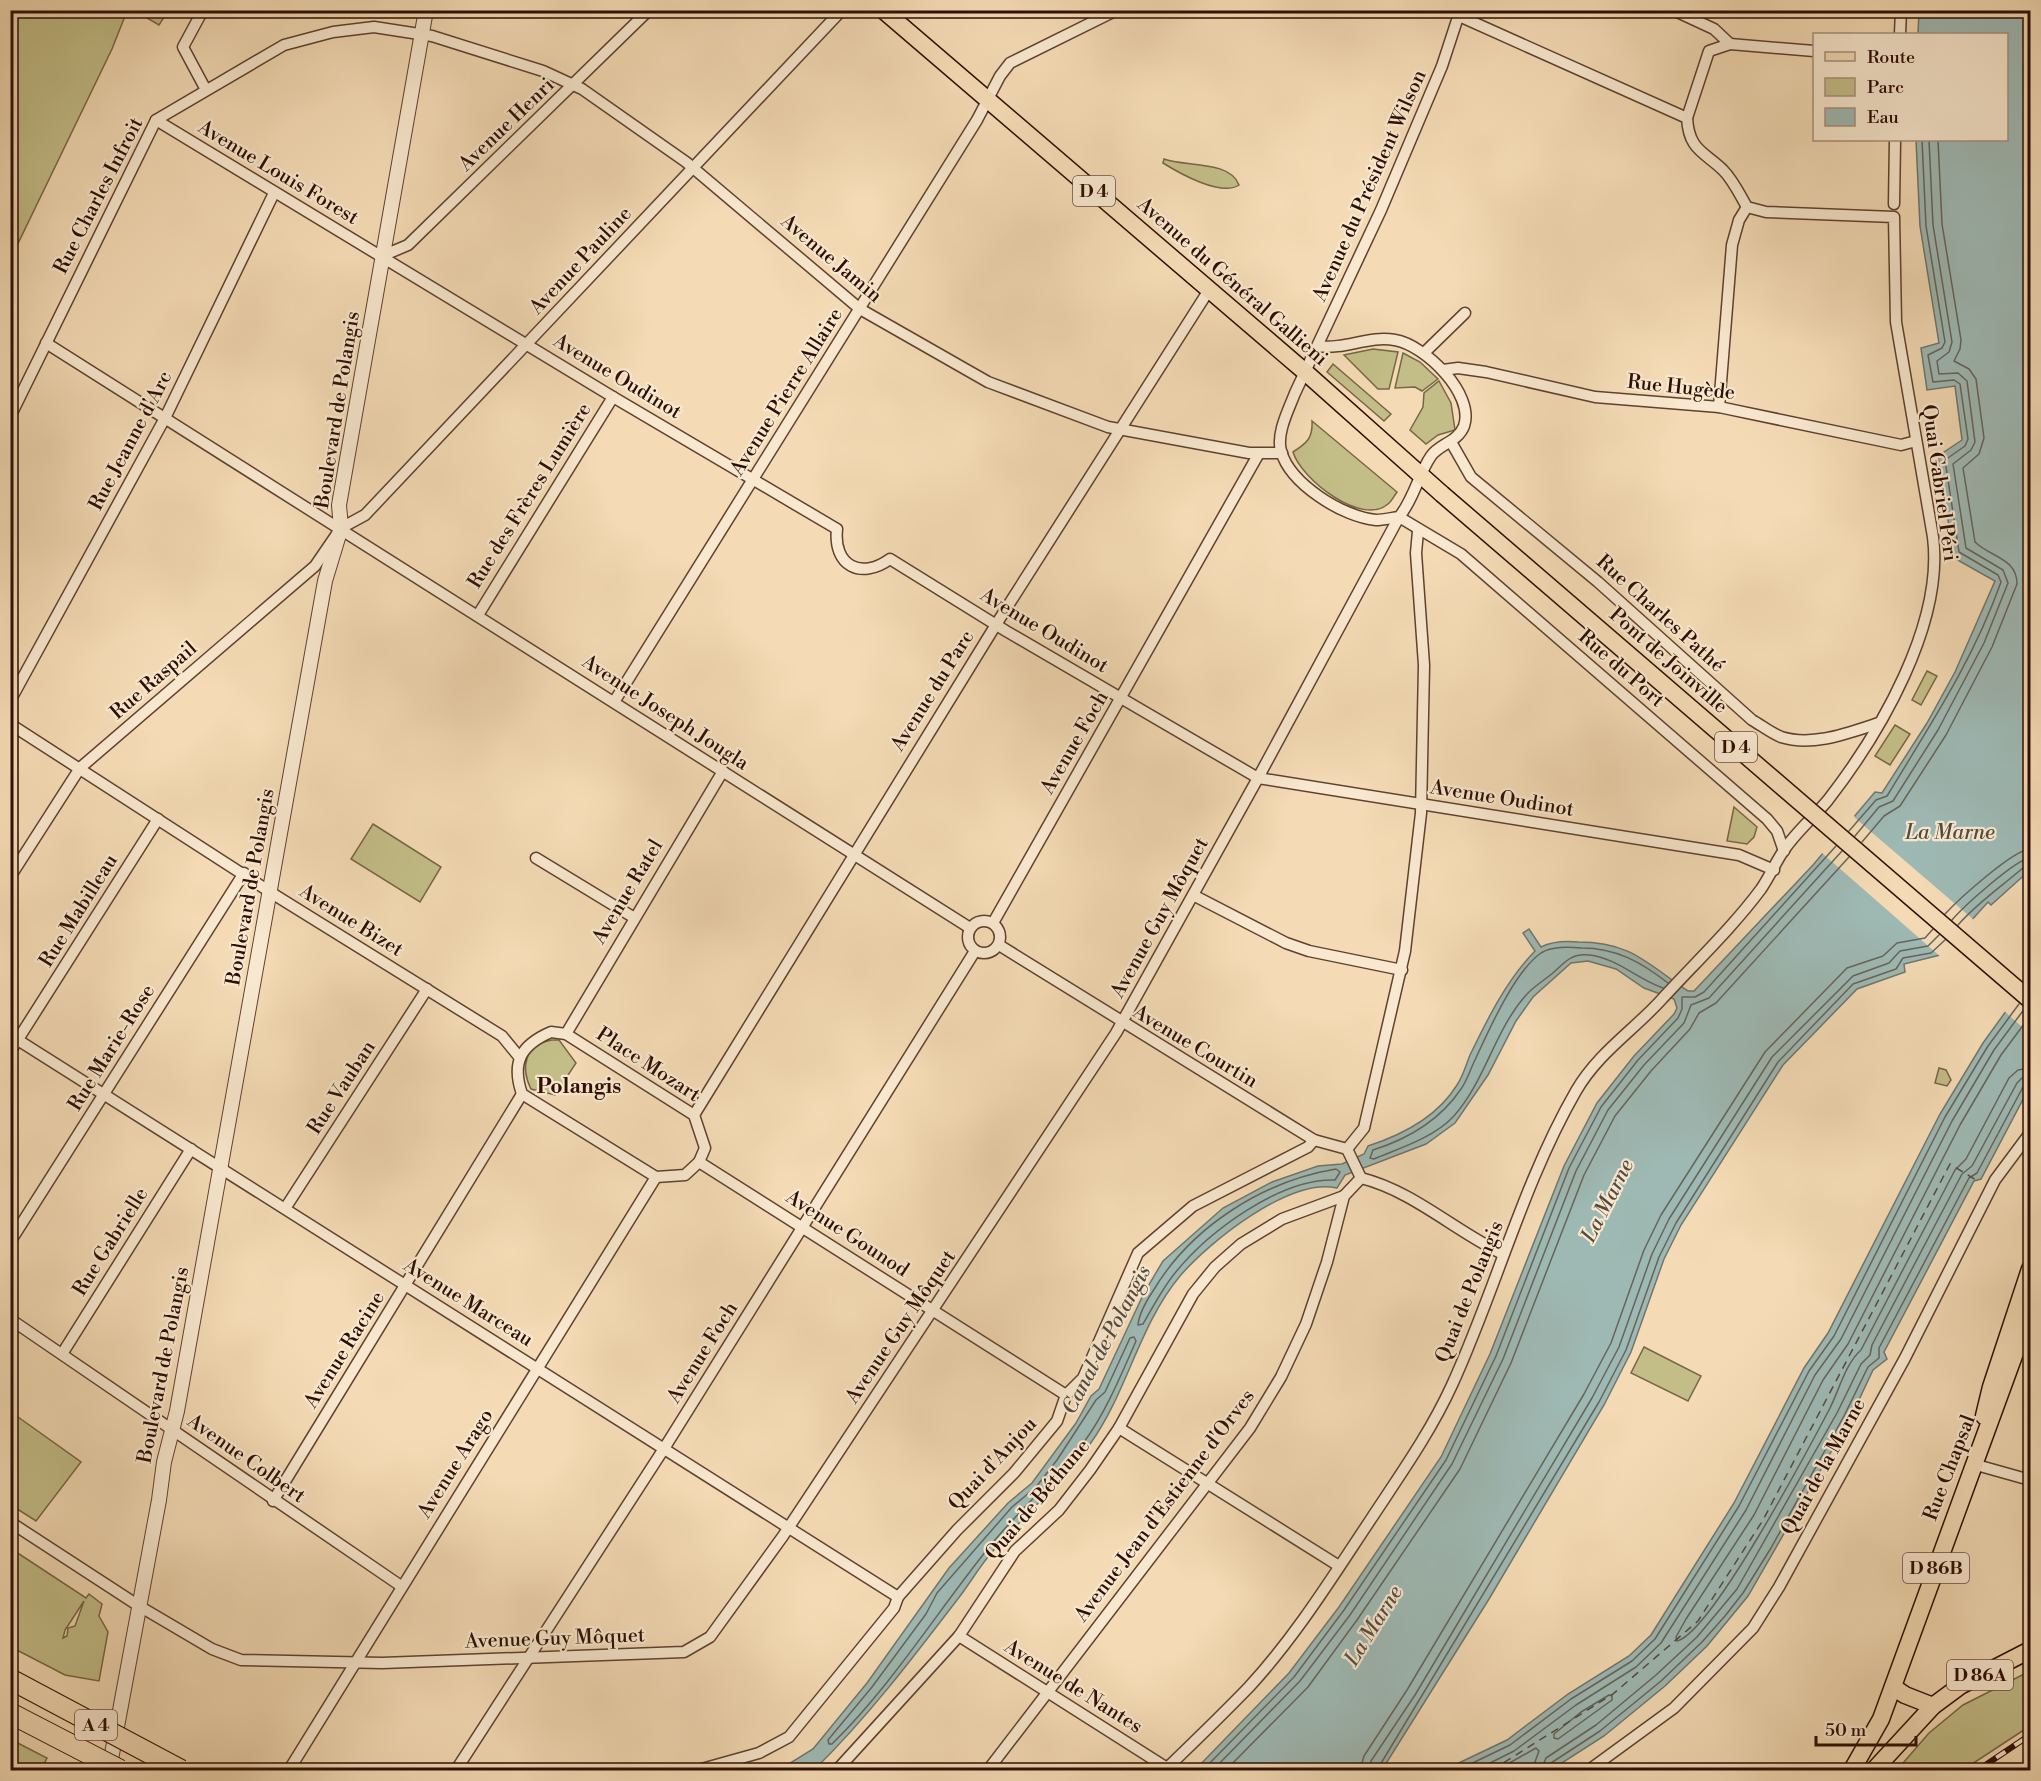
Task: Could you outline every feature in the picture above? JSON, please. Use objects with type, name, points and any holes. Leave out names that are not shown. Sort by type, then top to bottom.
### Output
[{"type":"highway","name":"A 4","points":[[10,1679],[182,1770]]},
{"type":"highway","name":"A 4","points":[[10,1713],[120,1770]]},
{"type":"main road","name":"Avenue du Général Gallieni","points":[[883,10],[1423,475],[1442,494]]},
{"type":"main road","name":"Pont de Joinville","points":[[1442,494],[2031,1000]]},
{"type":"main road","points":[[1976,1457],[1991,1387],[2031,1269]]},
{"type":"main road","name":"Rue Chapsal","points":[[1852,1770],[1875,1731],[1893,1688],[2031,1312]]},
{"type":"main road","name":"D 86A","points":[[1933,1706],[1960,1686],[2031,1650]]},
{"type":"main road","points":[[1874,1770],[1933,1706],[1893,1688]]},
{"type":"street","points":[[203,10],[183,47],[206,90]]},
{"type":"street","name":"Boulevard de Polangis","points":[[109,1770],[164,1462],[173,1430],[221,1167],[325,581],[341,528],[339,505],[426,10]]},
{"type":"street","name":"Avenue Henri","points":[[382,256],[408,245],[649,10]]},
{"type":"street","name":"Avenue Pauline","points":[[341,528],[365,515],[842,10]]},
{"type":"street","name":"Avenue Pierre Allaire","points":[[614,702],[860,309],[1010,63],[1117,10]]},
{"type":"street","points":[[1673,10],[1714,29],[1730,44]]},
{"type":"street","points":[[1900,33],[1901,10]]},
{"type":"street","points":[[1457,12],[1687,118]]},
{"type":"street","name":"Avenue du Président Wilson","points":[[1282,453],[1280,444],[1284,422],[1304,372],[1381,210],[1443,66],[1457,12]]},
{"type":"street","name":"Rue Charles Infroit","points":[[10,417],[156,120],[284,45],[333,32],[374,27],[421,34]]},
{"type":"street","name":"Avenue Jamin","points":[[421,34],[543,71],[574,84],[612,108],[693,167],[860,309],[988,382],[1069,414],[1120,430],[1258,455],[1282,453]]},
{"type":"street","points":[[1719,407],[1732,245],[1739,220],[1747,207],[1725,172],[1697,151],[1688,134],[1687,118],[1709,51],[1730,44],[1813,51]]},
{"type":"street","name":"Avenue Louis Forest","points":[[156,120],[382,256]]},
{"type":"street","points":[[1894,204],[1895,141]]},
{"type":"street","name":"Rue Jeanne d'Arc","points":[[10,701],[165,418],[274,193]]},
{"type":"street","name":"Quai Gabriel Péri","points":[[1747,207],[1766,212],[1894,217],[1896,322],[1936,562],[1926,622],[1906,670],[1879,723],[1837,788],[1804,828]]},
{"type":"street","name":"Avenue Oudinot","points":[[382,256],[613,397],[754,478],[837,529],[835,544],[839,554],[850,566],[866,570],[879,567],[890,559],[1258,778],[1739,855],[1774,870]]},
{"type":"street","name":"Avenue du Parc","points":[[694,1115],[997,623],[1209,290]]},
{"type":"street","points":[[1425,352],[1465,313]]},
{"type":"street","points":[[1318,346],[1332,348],[1375,338],[1386,338],[1403,342],[1425,352],[1443,370],[1461,402],[1465,423],[1460,434],[1451,442]]},
{"type":"street","name":"Avenue Joseph Jougla","points":[[46,343],[970,928]]},
{"type":"street","name":"Rue Hugède","points":[[1443,370],[1467,369],[1595,397],[1719,407],[1901,445],[1916,441]]},
{"type":"street","name":"Rue des Frères Lumière","points":[[478,615],[613,397]]},
{"type":"street","name":"Avenue Guy Môquet","points":[[10,1522],[139,1606],[212,1649],[241,1660],[355,1663],[529,1659],[684,1652],[710,1637],[789,1527],[934,1311],[1122,1023],[1399,517],[1407,508],[1431,455],[1451,442]]},
{"type":"street","name":"Rue Charles Pathé","points":[[1451,442],[1471,477],[1677,650],[1691,668],[1752,720],[1782,737],[1810,740],[1828,738],[1879,723]]},
{"type":"street","points":[[1282,453],[1308,487],[1334,505],[1370,519],[1399,517]]},
{"type":"street","name":"Avenue Foch","points":[[993,923],[1122,699],[1258,455]]},
{"type":"street","name":"Rue du Port","points":[[1399,517],[1418,531],[1438,538],[1461,554],[1767,819],[1777,831],[1784,851]]},
{"type":"street","name":"Rue Raspail","points":[[10,877],[80,768],[315,566],[341,528]]},
{"type":"street","points":[[1418,531],[1416,553],[1424,665],[1422,804],[1402,970],[1364,1128],[1347,1149],[1361,1178],[1386,1184],[1503,1254]]},
{"type":"street","name":"Avenue Bizet","points":[[10,724],[502,1036],[519,1058]]},
{"type":"street","name":"Avenue Ratel","points":[[566,1034],[633,917],[723,771]]},
{"type":"street","name":"Rue Mabilleau","points":[[10,1052],[14,1037],[158,819]]},
{"type":"street","name":"Quai de Polangis","points":[[1166,1769],[1251,1685],[1299,1624],[1428,1432],[1453,1383],[1503,1254],[1554,1134],[1577,1090],[1596,1063],[1623,1034],[1659,1003],[1754,898],[1784,851],[1804,828]]},
{"type":"street","points":[[536,858],[633,917]]},
{"type":"street","name":"Rue Marie-Rose","points":[[10,1242],[244,873]]},
{"type":"street","points":[[1193,896],[1286,943],[1402,970]]},
{"type":"street","points":[[985,921],[993,923],[999,930],[999,945],[993,951],[985,954],[975,951],[968,938],[970,928],[976,923],[985,921]]},
{"type":"street","name":"Avenue Courtin","points":[[999,945],[1314,1140],[1347,1149]]},
{"type":"street","name":"Avenue Foch","points":[[456,1770],[665,1447],[975,951]]},
{"type":"street","name":"Rue Vauban","points":[[286,1207],[427,989]]},
{"type":"street","name":"Place Mozart","points":[[519,1058],[529,1044],[539,1037],[551,1032],[566,1034],[694,1115],[705,1148],[699,1162]]},
{"type":"street","name":"Avenue Marceau","points":[[14,1037],[665,1447],[898,1597]]},
{"type":"street","points":[[519,1058],[518,1082],[522,1094],[656,1177],[685,1175],[699,1162]]},
{"type":"street","name":"Avenue Racine","points":[[273,1501],[522,1094]]},
{"type":"street","name":"Quai de la Marne","points":[[1589,1770],[1674,1708],[1753,1628],[1779,1587],[1905,1358],[1995,1180],[2031,1133]]},
{"type":"street","name":"Quai d'Anjou","points":[[698,1770],[759,1753],[789,1737],[861,1651],[894,1608],[898,1597],[957,1530],[1014,1473],[1057,1421],[1066,1395],[1083,1378],[1138,1253],[1193,1206],[1308,1147],[1314,1140]]},
{"type":"street","name":"Rue Gabrielle","points":[[62,1354],[191,1149]]},
{"type":"street","name":"Avenue Gounod","points":[[699,1162],[1066,1395]]},
{"type":"street","name":"Avenue Arago","points":[[289,1770],[656,1177]]},
{"type":"street","name":"Avenue Jean d'Estienne d'Orves","points":[[988,1770],[1250,1428],[1281,1377],[1306,1324],[1327,1262],[1344,1196],[1361,1178]]},
{"type":"street","name":"Quai de Béthune","points":[[837,1770],[959,1636],[1015,1551],[1059,1510],[1119,1428],[1187,1304],[1215,1268],[1241,1244],[1282,1219],[1344,1196]]},
{"type":"street","name":"Avenue Colbert","points":[[10,1319],[273,1501],[401,1586]]},
{"type":"street","points":[[1119,1428],[1339,1566]]},
{"type":"street","points":[[1976,1457],[2031,1480]]},
{"type":"street","name":"Avenue de Nantes","points":[[959,1636],[1166,1769]]},
{"type":"green space","points":[[10,11],[127,11],[112,49],[11,258]]},
{"type":"green space","points":[[135,11],[168,11],[159,25]]},
{"type":"green space","points":[[1164,159],[1217,168],[1234,177],[1239,185],[1231,188],[1211,186],[1163,163]]},
{"type":"green space","points":[[1373,349],[1398,352],[1389,389],[1378,389],[1344,355]]},
{"type":"green space","points":[[1403,353],[1420,362],[1438,379],[1422,391],[1415,387],[1395,388]]},
{"type":"green space","points":[[1333,364],[1391,414],[1384,421],[1327,372]]},
{"type":"green space","points":[[1439,381],[1451,403],[1455,430],[1438,435],[1426,444],[1410,430],[1423,407],[1424,393]]},
{"type":"green space","points":[[1312,421],[1397,492],[1389,503],[1377,509],[1363,509],[1349,505],[1334,497],[1308,475],[1298,463],[1293,452],[1308,439]]},
{"type":"green space","points":[[1927,671],[1937,676],[1921,705],[1912,700]]},
{"type":"green space","points":[[1895,725],[1910,734],[1890,765],[1875,756]]},
{"type":"green space","points":[[1734,807],[1757,827],[1754,837],[1747,844],[1727,841]]},
{"type":"green space","points":[[373,824],[441,867],[420,902],[351,859]]},
{"type":"green space","points":[[559,1040],[576,1063],[555,1095],[531,1089],[526,1073],[527,1058],[531,1051],[543,1042]]},
{"type":"green space","points":[[1939,1068],[1946,1070],[1951,1080],[1947,1086],[1935,1083]]},
{"type":"green space","points":[[1644,1347],[1701,1376],[1688,1401],[1631,1373]]},
{"type":"green space","points":[[11,1412],[81,1462],[36,1521],[11,1505]]},
{"type":"green space","points":[[10,1548],[86,1598],[89,1594],[102,1604],[99,1616],[108,1632],[99,1681],[65,1675],[11,1647]],"holes":[[[84,1601],[75,1626],[68,1628],[67,1636],[63,1638],[65,1630]]]},
{"type":"green space","points":[[2030,1671],[2030,1726],[1963,1770],[1897,1770],[1929,1733],[1963,1705]]},
{"type":"green space","points":[[10,1739],[47,1758],[41,1770],[11,1768]]},
{"type":"water","name":"La Marne","points":[[1919,11],[2030,11],[2030,870],[1991,905],[1988,902],[1940,955],[1904,964],[1905,972],[1857,989],[1783,1065],[1681,1225],[1664,1259],[1631,1352],[1604,1405],[1489,1599],[1382,1770],[1195,1770],[1289,1673],[1339,1607],[1441,1457],[1490,1354],[1564,1166],[1597,1103],[1634,1056],[1677,1008],[1674,999],[1644,988],[1616,969],[1588,961],[1571,963],[1533,997],[1516,1021],[1488,1075],[1455,1123],[1426,1144],[1345,1175],[1337,1188],[1318,1187],[1297,1192],[1274,1202],[1230,1230],[1193,1262],[1166,1295],[1143,1337],[1103,1424],[1079,1458],[992,1552],[906,1666],[834,1750],[814,1770],[779,1770],[813,1749],[867,1683],[949,1568],[1008,1503],[1032,1483],[1076,1423],[1091,1396],[1099,1389],[1144,1293],[1163,1261],[1223,1208],[1272,1182],[1318,1166],[1342,1164],[1364,1154],[1368,1146],[1418,1123],[1449,1096],[1461,1078],[1498,1000],[1535,951],[1523,933],[1529,929],[1541,947],[1573,942],[1597,943],[1626,950],[1688,991],[1694,991],[1813,865],[1875,792],[1882,793],[1927,723],[1955,672],[1995,581],[1954,558],[1938,456],[1962,440],[1955,386],[1927,390],[1921,348],[1939,343],[1920,226],[1916,141],[2008,141],[2008,33],[1918,33]]},
{"type":"water","points":[[2030,978],[2030,1086],[1981,1179],[1974,1181],[1884,1352],[1887,1359],[1873,1370],[1850,1419],[1748,1596],[1707,1646],[1665,1686],[1604,1736],[1551,1770],[1444,1770],[1507,1740],[1568,1694],[1629,1656],[1651,1635],[1734,1503],[1804,1368],[1828,1333],[1940,1114],[1983,1043]]},
{"type":"pier","points":[[1853,812],[1855,818],[1974,920],[1942,958],[1822,853],[1818,854]]},
{"type":"pier","points":[[2030,975],[2030,1034],[2003,1010]]},
{"type":"ferry route","points":[[1492,1770],[1613,1694],[1698,1621],[1763,1520],[1950,1164],[1976,1180]]},
{"type":"railway","points":[[1978,1770],[2030,1735]]},
{"type":"district","name":"Polangis","points":[[579,1087]]},
{"type":"water label","name":"Canal de Polangis","points":[[1107,1340]]}]
